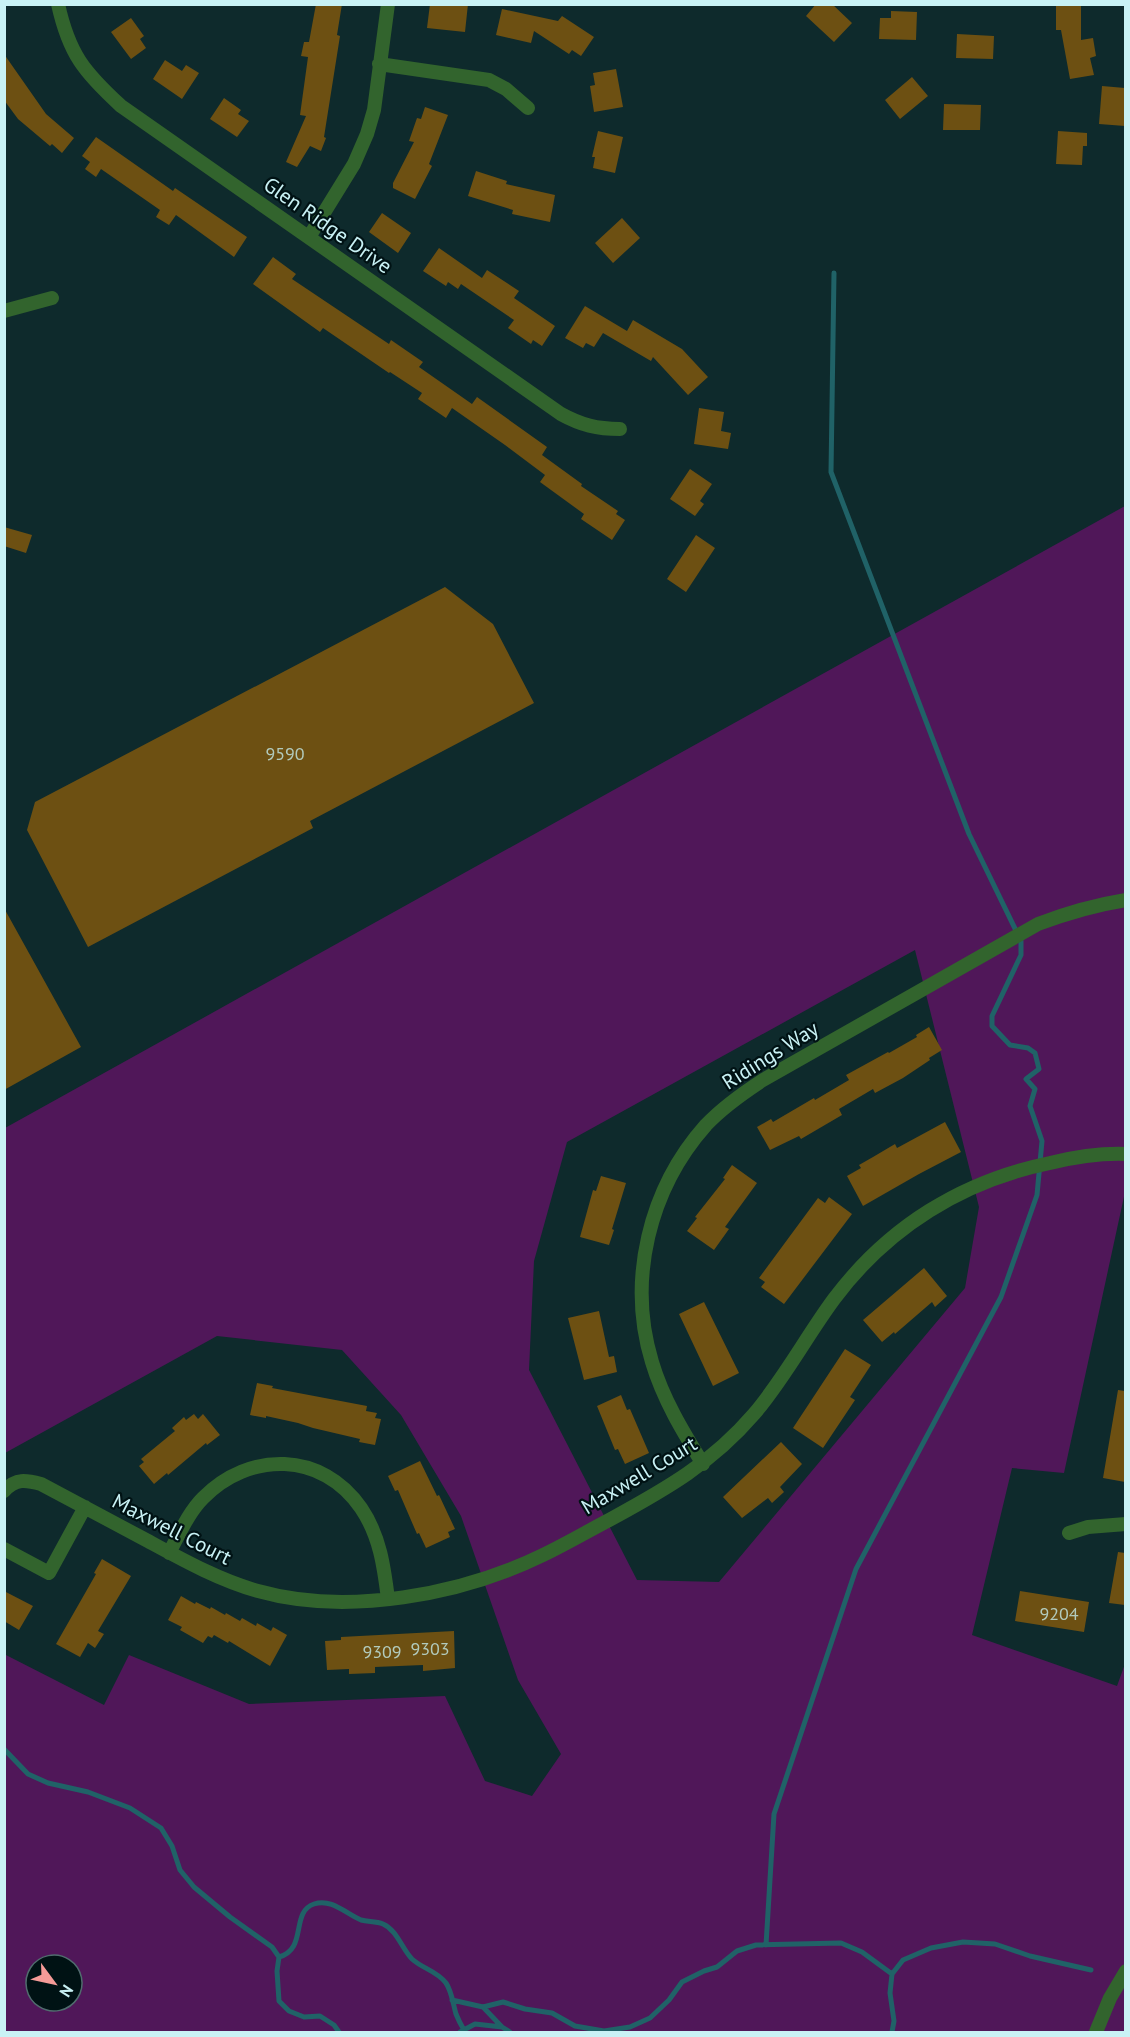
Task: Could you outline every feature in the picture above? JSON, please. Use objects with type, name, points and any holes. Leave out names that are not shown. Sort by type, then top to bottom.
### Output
[{"type":"street","name":"Glen Ridge Drive","points":[[58,4],[64,31],[79,62],[96,83],[121,106],[561,414],[579,424],[598,429],[620,429]]},
{"type":"street","points":[[309,237],[350,172],[367,134],[374,110],[388,4]]},
{"type":"street","points":[[379,64],[489,80],[506,89],[528,108]]},
{"type":"street","points":[[4,311],[52,298]]},
{"type":"street","name":"Ridings Way","points":[[703,1464],[683,1432],[652,1363],[643,1324],[641,1287],[653,1218],[679,1162],[707,1124],[733,1100],[763,1080],[1038,924],[1099,904],[1125,900]]},
{"type":"street","name":"Maxwell Court","points":[[4,1491],[11,1484],[24,1479],[41,1484],[169,1553],[228,1581],[298,1600],[330,1603],[388,1599],[458,1586],[543,1556],[670,1486],[703,1464],[753,1415],[835,1297],[866,1261],[894,1234],[922,1214],[959,1192],[1032,1166],[1087,1156],[1125,1154]]},
{"type":"street","points":[[169,1553],[201,1500],[225,1479],[239,1471],[261,1465],[282,1463],[294,1465],[331,1479],[360,1506],[373,1529],[381,1551],[388,1599]]},
{"type":"street","name":"Maxwell Court","points":[[4,1549],[49,1572],[85,1508]]},
{"type":"street","points":[[1070,1533],[1088,1527],[1125,1524]]},
{"type":"street","points":[[1096,2032],[1110,1998],[1125,1971]]},
{"type":"shaded area","points":[[1125,506],[1125,1192],[1064,1473],[1012,1468],[972,1635],[1117,1686],[1125,1664],[1125,2032],[5,2032],[4,1654],[104,1705],[129,1655],[249,1704],[445,1696],[485,1781],[532,1796],[561,1754],[518,1680],[461,1516],[401,1415],[342,1350],[217,1336],[5,1453],[5,1128]],"holes":[[[915,950],[979,1207],[965,1288],[719,1582],[637,1580],[529,1370],[534,1261],[567,1142]]]},
{"type":"building","points":[[316,4],[342,4],[337,35],[340,36],[324,137],[326,138],[321,151],[310,146],[297,167],[286,162],[306,116],[300,115],[308,57],[301,56],[304,42],[309,42]]},
{"type":"building","points":[[430,4],[468,4],[465,32],[427,28]]},
{"type":"building","points":[[816,4],[832,4],[852,23],[834,42],[806,16]]},
{"type":"building","points":[[1056,4],[1081,4],[1081,40],[1093,38],[1096,56],[1090,58],[1094,75],[1070,79],[1061,30],[1056,30]]},
{"type":"building","points":[[502,9],[558,21],[562,16],[594,37],[581,56],[572,50],[569,54],[534,31],[531,43],[496,35]]},
{"type":"building","points":[[891,11],[917,12],[916,40],[879,39],[880,18],[891,18]]},
{"type":"building","points":[[131,18],[144,36],[140,39],[146,48],[131,59],[111,32]]},
{"type":"building","points":[[957,34],[994,36],[993,59],[956,58]]},
{"type":"building","points":[[4,54],[46,114],[74,138],[62,153],[18,119],[4,100]]},
{"type":"building","points":[[165,60],[182,71],[186,65],[199,73],[182,99],[153,79]]},
{"type":"building","points":[[616,69],[623,107],[594,112],[590,86],[595,85],[593,73]]},
{"type":"building","points":[[912,77],[928,96],[900,119],[885,100]]},
{"type":"building","points":[[1102,86],[1125,88],[1125,126],[1099,124]]},
{"type":"building","points":[[224,98],[241,110],[238,114],[249,121],[237,137],[210,119]]},
{"type":"building","points":[[944,104],[981,105],[980,130],[943,130]]},
{"type":"building","points":[[425,107],[448,115],[429,164],[432,166],[415,199],[393,188],[393,183],[414,142],[409,141],[417,118],[421,119]]},
{"type":"building","points":[[598,131],[623,137],[615,173],[593,168],[595,157],[592,157]]},
{"type":"building","points":[[1058,131],[1087,133],[1087,146],[1083,146],[1082,165],[1056,164]]},
{"type":"building","points":[[96,137],[173,191],[175,188],[247,237],[234,257],[176,215],[169,225],[156,217],[160,210],[101,169],[96,177],[85,169],[90,162],[82,156]]},
{"type":"building","points":[[476,171],[507,181],[506,184],[555,195],[550,222],[512,214],[513,210],[468,196]]},
{"type":"building","points":[[382,213],[411,233],[398,253],[369,232]]},
{"type":"building","points":[[622,218],[640,238],[613,263],[595,243]]},
{"type":"building","points":[[439,248],[482,278],[487,270],[519,291],[514,298],[555,326],[542,346],[533,340],[531,344],[508,328],[514,320],[461,284],[458,289],[448,282],[446,286],[423,271]]},
{"type":"building","points":[[273,257],[296,274],[292,279],[389,344],[391,340],[423,362],[419,367],[472,404],[477,397],[547,447],[542,455],[582,484],[581,486],[618,511],[616,514],[625,520],[612,540],[581,519],[584,514],[540,482],[545,475],[505,445],[452,408],[446,418],[418,399],[422,393],[323,328],[320,332],[253,284]]},
{"type":"building","points":[[585,306],[627,331],[633,320],[682,349],[708,377],[688,395],[653,357],[651,361],[603,333],[594,347],[586,343],[583,348],[565,338]]},
{"type":"building","points":[[699,408],[724,412],[721,431],[731,433],[728,449],[694,444]]},
{"type":"building","points":[[690,469],[712,484],[700,501],[704,504],[695,516],[670,499]]},
{"type":"building","points":[[4,527],[32,535],[26,553],[4,546]]},
{"type":"building","points":[[696,535],[715,548],[686,592],[667,579]]},
{"type":"building","points":[[445,587],[493,624],[534,703],[310,821],[313,828],[88,947],[27,830],[35,802]]},
{"type":"building","points":[[4,908],[81,1047],[4,1090]]},
{"type":"building","points":[[929,1027],[942,1050],[929,1058],[930,1060],[903,1078],[875,1093],[873,1089],[839,1109],[842,1115],[801,1139],[799,1136],[770,1150],[757,1127],[771,1119],[773,1122],[814,1098],[815,1100],[849,1080],[846,1075],[917,1037],[916,1035]]},
{"type":"building","points":[[945,1122],[961,1152],[863,1206],[847,1176],[861,1168],[859,1165],[895,1144],[897,1148]]},
{"type":"building","points":[[732,1165],[757,1183],[725,1227],[729,1229],[714,1250],[687,1231],[697,1218],[695,1217],[725,1179],[723,1178]]},
{"type":"building","points":[[601,1176],[626,1183],[609,1245],[580,1237],[593,1190],[596,1191]]},
{"type":"building","points":[[829,1197],[852,1214],[784,1304],[761,1287],[765,1282],[759,1278],[818,1198],[825,1203]]},
{"type":"building","points":[[924,1268],[947,1296],[935,1307],[932,1302],[895,1334],[894,1332],[882,1342],[863,1320]]},
{"type":"building","points":[[704,1302],[739,1373],[713,1386],[679,1314]]},
{"type":"building","points":[[599,1311],[609,1357],[614,1356],[617,1372],[584,1380],[568,1318]]},
{"type":"building","points":[[845,1349],[871,1365],[850,1397],[855,1400],[823,1448],[793,1428]]},
{"type":"building","points":[[257,1383],[273,1386],[272,1388],[367,1406],[366,1411],[377,1413],[375,1418],[381,1419],[375,1445],[298,1423],[250,1415]]},
{"type":"building","points":[[1118,1390],[1125,1391],[1125,1482],[1103,1478]]},
{"type":"building","points":[[621,1395],[627,1410],[630,1409],[649,1453],[625,1464],[618,1449],[615,1450],[597,1406]]},
{"type":"building","points":[[194,1414],[198,1419],[203,1414],[220,1435],[207,1445],[206,1443],[154,1484],[139,1466],[144,1462],[141,1459],[175,1431],[172,1428],[184,1417],[186,1420]]},
{"type":"building","points":[[781,1442],[802,1464],[780,1487],[784,1492],[772,1503],[768,1498],[742,1518],[723,1497]]},
{"type":"building","points":[[420,1461],[455,1529],[448,1532],[450,1537],[426,1548],[419,1533],[417,1534],[398,1490],[395,1491],[388,1476]]},
{"type":"building","points":[[1118,1552],[1125,1553],[1125,1605],[1109,1603]]},
{"type":"building","points":[[102,1559],[131,1576],[98,1631],[104,1634],[95,1648],[88,1643],[80,1657],[56,1644],[96,1574],[94,1573]]},
{"type":"building","points":[[4,1591],[33,1606],[19,1630],[4,1621]]},
{"type":"building","points":[[1020,1591],[1089,1602],[1084,1632],[1015,1621]]},
{"type":"building","points":[[181,1596],[195,1604],[196,1602],[210,1609],[211,1607],[225,1615],[226,1613],[240,1621],[242,1618],[271,1631],[273,1627],[287,1635],[270,1666],[229,1641],[228,1643],[214,1635],[212,1638],[208,1636],[203,1643],[180,1630],[182,1627],[168,1620]]},
{"type":"building","points":[[454,1631],[455,1668],[423,1671],[423,1665],[375,1667],[375,1673],[349,1674],[349,1669],[327,1670],[325,1641],[341,1640],[341,1637]]},
{"type":"waterway","points":[[766,1945],[774,1814],[856,1569],[1001,1297],[1037,1195],[1042,1141],[1030,1106],[1035,1089],[1026,1079],[1039,1069],[1035,1053],[1028,1048],[1010,1045],[992,1026],[992,1016],[1021,955],[1021,941],[969,834],[831,472],[834,273]]},
{"type":"waterway","points":[[4,1749],[28,1774],[48,1783],[88,1792],[130,1808],[161,1828],[172,1846],[180,1870],[194,1887],[230,1917],[272,1947],[279,1957],[277,1971],[279,2001],[289,2011],[304,2017],[320,2016],[334,2025],[339,2032]]},
{"type":"waterway","points":[[279,1957],[288,1953],[293,1946],[302,1915],[314,1904],[327,1903],[361,1920],[378,1922],[388,1927],[396,1935],[412,1959],[446,1983],[464,2030]]},
{"type":"waterway","points":[[892,2032],[894,2021],[890,1993],[892,1974],[903,1960],[931,1948],[963,1942],[995,1944],[1030,1956],[1091,1970]]},
{"type":"waterway","points":[[452,2000],[483,2007],[503,2002],[525,2009],[552,2013],[575,2026],[604,2031],[630,2027],[650,2018],[669,2000],[682,1982],[717,1967],[737,1951],[756,1945],[841,1943],[862,1952],[892,1974]]},
{"type":"waterway","points":[[483,2007],[502,2027]]},
{"type":"waterway","points":[[460,2032],[475,2024],[502,2027],[510,2032]]}]
